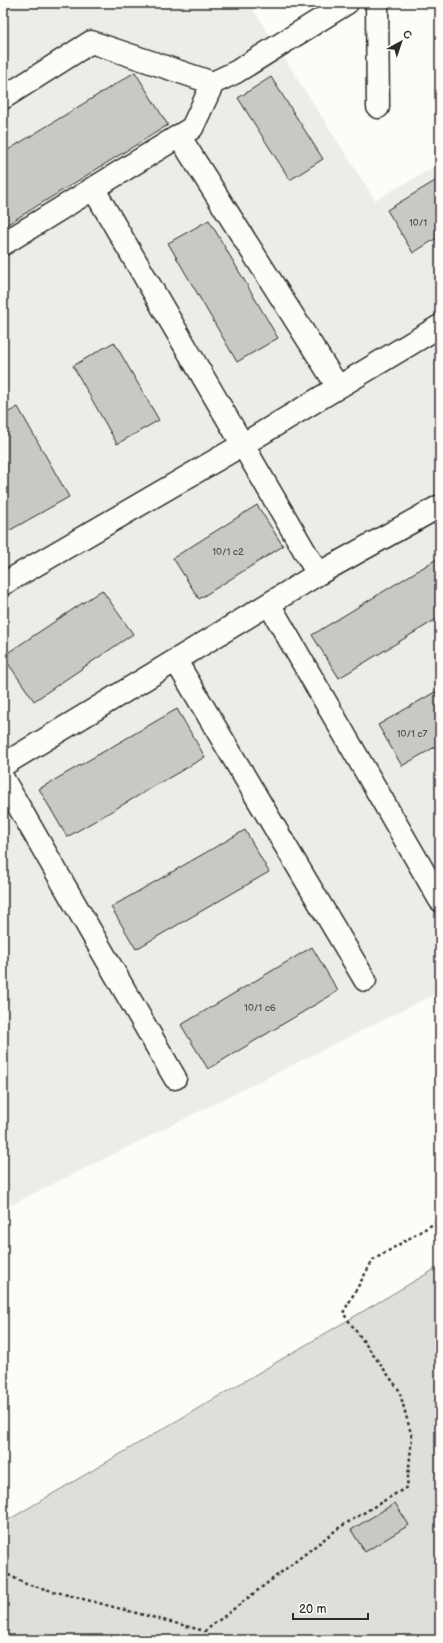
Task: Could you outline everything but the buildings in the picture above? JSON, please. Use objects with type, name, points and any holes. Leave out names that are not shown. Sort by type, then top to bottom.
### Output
[{"type":"street","points":[[3,244],[192,128],[213,83],[236,72],[347,3]]},
{"type":"street","points":[[377,3],[378,106]]},
{"type":"street","points":[[3,98],[91,42],[213,83]]},
{"type":"street","points":[[179,136],[338,387]]},
{"type":"street","points":[[93,188],[318,574]]},
{"type":"street","points":[[3,584],[242,445],[440,326]]},
{"type":"street","points":[[3,765],[318,574],[440,506]]},
{"type":"street","points":[[269,604],[440,900]]},
{"type":"street","points":[[176,660],[365,980]]},
{"type":"street","points":[[3,779],[175,1078]]},
{"type":"path","points":[[3,1572],[26,1584],[205,1631],[340,1527],[407,1487],[412,1437],[399,1390],[342,1312],[373,1260],[440,1220]]},
{"type":"shaded area","points":[[3,3],[249,3],[375,200],[440,164],[440,1002],[435,994],[3,1209]]},
{"type":"shaded area","points":[[440,1266],[440,1640],[4,1640],[3,1523]]}]
